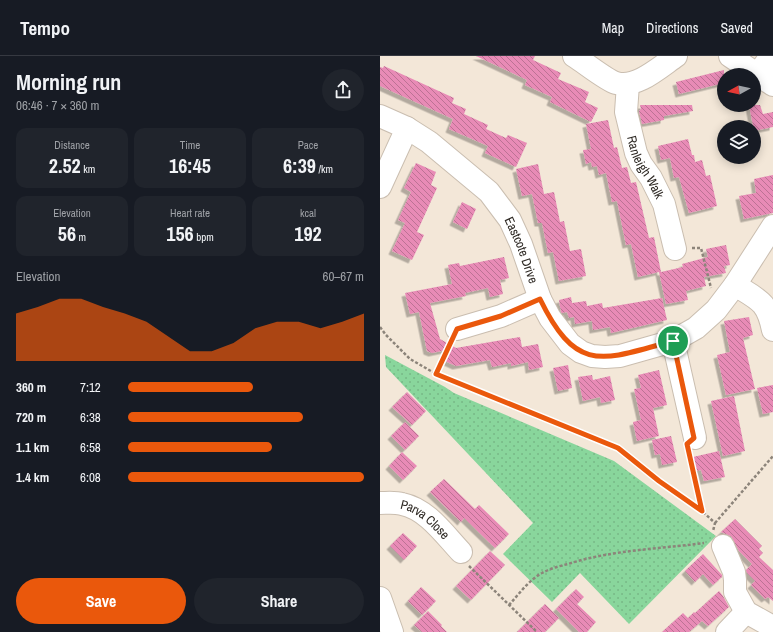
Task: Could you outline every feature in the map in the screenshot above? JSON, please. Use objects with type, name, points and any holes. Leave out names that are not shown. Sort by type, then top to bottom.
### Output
[{"type":"street","points":[[574,56],[616,83],[628,84],[640,80],[676,56]]},
{"type":"street","points":[[730,56],[765,80],[771,56]]},
{"type":"street","name":"Ranleigh Walk","points":[[628,84],[626,112],[636,153],[664,204],[675,249]]},
{"type":"street","name":"Eastcote Drive","points":[[380,116],[407,128],[429,142],[489,192],[510,220],[521,244],[540,299],[550,318],[570,344],[581,352],[592,356],[620,356],[673,341],[696,328],[716,310],[735,286],[773,226]]},
{"type":"street","points":[[380,187],[407,128]]},
{"type":"street","points":[[735,286],[760,301],[770,316],[773,330]]},
{"type":"street","points":[[457,329],[501,316],[540,299]]},
{"type":"street","points":[[673,341],[694,438]]},
{"type":"street","name":"Parva Close","points":[[380,503],[401,503],[413,507],[426,515],[461,552]]},
{"type":"street","points":[[712,540],[734,572],[736,580],[735,592],[746,612],[773,627]]},
{"type":"street","points":[[380,598],[392,632]]},
{"type":"street","points":[[727,632],[746,612]]},
{"type":"path","points":[[675,249],[701,248],[716,310]]},
{"type":"path","points":[[380,327],[410,359],[436,374],[618,448],[659,481],[702,511],[715,523]]},
{"type":"path","points":[[436,374],[457,329]]},
{"type":"path","points":[[694,438],[687,444],[702,511]]},
{"type":"path","points":[[508,605],[532,580],[542,573],[559,566],[579,560],[612,554],[712,540],[715,523],[773,456]]},
{"type":"path","points":[[461,552],[466,563],[537,632]]},
{"type":"green space","points":[[385,355],[454,393],[614,461],[716,536],[629,624],[580,573],[552,602],[503,554],[533,523],[386,367]]},
{"type":"building","points":[[476,56],[535,56],[533,60],[561,73],[558,79],[589,92],[585,102],[598,108],[591,122],[550,102],[552,97],[525,85],[527,80]]},
{"type":"building","points":[[384,66],[454,98],[452,103],[466,109],[464,114],[488,125],[486,129],[506,138],[508,135],[527,143],[516,167],[485,153],[488,146],[449,129],[453,119],[380,86],[380,67],[383,68]]},
{"type":"building","points":[[717,72],[717,85],[679,94],[676,82]]},
{"type":"building","points":[[640,105],[692,105],[693,111],[664,116],[664,120],[642,124],[639,111],[641,109]]},
{"type":"building","points":[[761,108],[763,114],[773,112],[773,127],[761,130],[761,120],[752,120],[750,112],[761,112]]},
{"type":"building","points":[[608,120],[614,148],[617,147],[622,168],[627,167],[631,183],[636,182],[649,238],[654,237],[661,272],[683,267],[682,264],[708,257],[706,249],[726,245],[730,265],[724,266],[726,273],[704,277],[706,286],[686,291],[688,300],[666,304],[659,272],[638,277],[631,244],[626,245],[617,201],[612,202],[606,173],[599,175],[597,166],[592,167],[591,162],[586,164],[583,150],[591,149],[586,124]]},
{"type":"building","points":[[688,139],[695,162],[702,160],[706,176],[710,175],[717,206],[689,213],[679,177],[674,178],[670,158],[661,160],[658,146]]},
{"type":"building","points":[[416,163],[436,172],[431,185],[437,188],[417,232],[424,235],[412,260],[392,251],[405,223],[398,220],[411,192],[404,188]]},
{"type":"building","points":[[538,164],[544,194],[554,192],[560,222],[564,221],[570,251],[581,249],[586,276],[559,281],[553,252],[548,253],[542,223],[538,223],[532,194],[522,196],[516,169]]},
{"type":"building","points":[[773,175],[773,213],[744,219],[739,196],[756,193],[754,179]]},
{"type":"building","points":[[462,202],[476,209],[467,229],[453,222]]},
{"type":"building","points":[[504,257],[509,278],[500,280],[503,294],[490,297],[488,288],[465,293],[466,296],[430,303],[440,339],[456,348],[520,337],[522,347],[538,344],[543,367],[529,370],[528,362],[511,366],[511,363],[492,367],[490,360],[456,366],[445,361],[451,349],[432,353],[427,351],[419,312],[410,314],[405,293],[452,284],[448,265],[459,263],[460,266]]},
{"type":"building","points":[[571,297],[572,303],[586,301],[587,306],[602,303],[603,308],[662,298],[667,320],[611,333],[610,327],[593,330],[592,321],[575,324],[574,317],[569,318],[567,312],[561,312],[559,300]]},
{"type":"building","points":[[749,317],[753,335],[743,338],[755,389],[726,395],[717,355],[730,352],[724,321]]},
{"type":"building","points":[[568,365],[572,388],[558,391],[553,368]]},
{"type":"building","points":[[659,370],[667,405],[653,408],[659,436],[637,441],[633,422],[641,420],[634,389],[641,388],[638,375]]},
{"type":"building","points":[[592,375],[593,380],[610,376],[615,400],[601,403],[600,397],[583,401],[578,377]]},
{"type":"building","points":[[773,385],[773,412],[763,414],[757,388]]},
{"type":"building","points":[[407,392],[426,411],[412,425],[392,407]]},
{"type":"building","points":[[734,396],[745,451],[723,456],[711,401]]},
{"type":"building","points":[[405,422],[419,436],[405,450],[391,436]]},
{"type":"building","points":[[671,436],[677,462],[662,465],[660,454],[655,455],[652,440]]},
{"type":"building","points":[[719,451],[725,477],[704,481],[701,470],[696,471],[693,457]]},
{"type":"building","points":[[402,452],[417,466],[403,480],[389,466]]},
{"type":"building","points":[[444,479],[475,509],[479,505],[509,534],[495,548],[464,518],[461,522],[430,492]]},
{"type":"building","points":[[735,519],[762,546],[759,549],[763,553],[759,557],[773,570],[773,601],[768,597],[765,599],[751,585],[755,581],[746,570],[752,564],[739,551],[731,536],[721,532]]},
{"type":"building","points":[[403,533],[417,546],[404,560],[390,546]]},
{"type":"building","points":[[490,551],[505,565],[471,600],[456,586]]},
{"type":"building","points":[[703,554],[722,575],[722,577],[713,585],[703,574],[695,582],[685,571]]},
{"type":"building","points":[[421,587],[436,601],[422,615],[408,601]]},
{"type":"building","points":[[576,589],[584,597],[577,604],[596,622],[587,632],[579,632],[556,609]]},
{"type":"building","points":[[719,591],[729,607],[708,626],[702,621],[689,632],[662,632],[683,613],[688,618],[694,612],[695,613]]},
{"type":"building","points":[[545,604],[559,618],[545,632],[517,632]]},
{"type":"building","points":[[428,611],[447,632],[422,632],[414,625]]},
{"type":"route","points":[[540,299],[550,318],[570,344],[581,352],[592,356],[620,356],[673,341],[694,438],[687,444],[702,511],[659,481],[618,448],[436,374],[457,329],[488,321],[540,299]]}]
